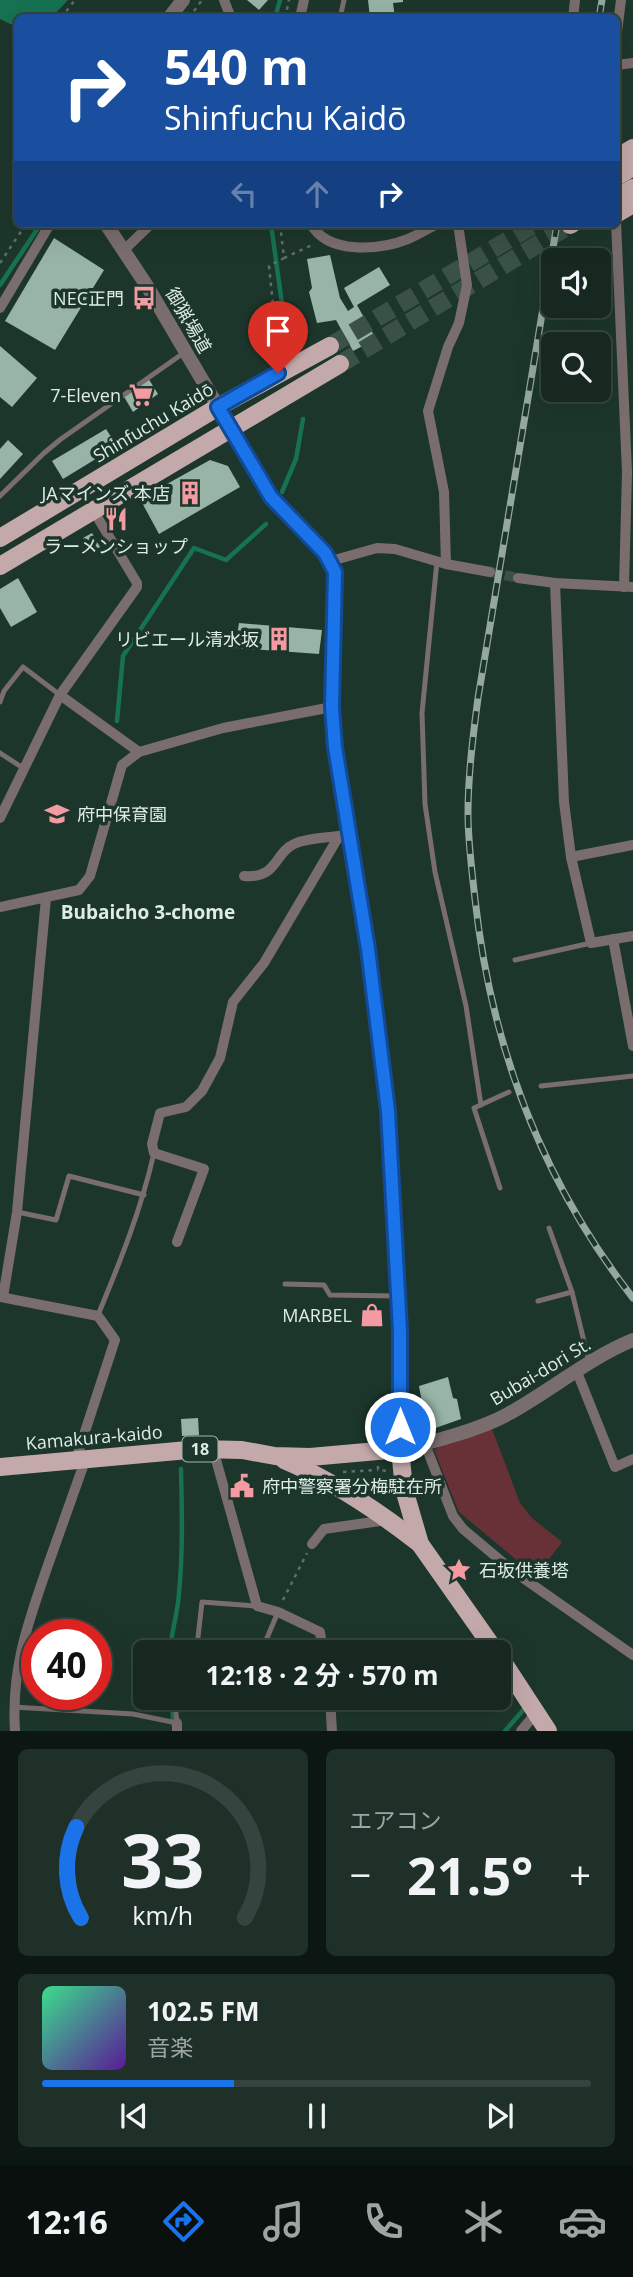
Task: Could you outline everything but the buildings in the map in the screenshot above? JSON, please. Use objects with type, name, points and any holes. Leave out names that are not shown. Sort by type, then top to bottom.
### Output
[{"type":"main road","name":"Shinfuchu Kaidō","points":[[0,538],[218,407],[330,346]]},
{"type":"main road","points":[[0,565],[340,364]]},
{"type":"main road","name":"Kamakura-kaido","points":[[0,1467],[213,1449],[310,1457],[400,1449]]},
{"type":"main road","name":"18","points":[[400,1449],[404,1489],[420,1544]]},
{"type":"main road","name":"18","points":[[275,1456],[329,1481],[420,1544],[488,1640]]},
{"type":"main road","name":"18","points":[[511,1674],[548,1731]]},
{"type":"street","points":[[172,14],[183,0]]},
{"type":"street","points":[[0,308],[48,228]]},
{"type":"street","name":"御猟場道","points":[[109,228],[271,497],[331,561]]},
{"type":"street","points":[[124,250],[147,228]]},
{"type":"street","points":[[313,228],[325,239],[348,246],[375,247],[407,239],[429,228]]},
{"type":"street","points":[[442,563],[444,492],[428,411],[444,358],[459,323],[467,285],[459,228]]},
{"type":"street","points":[[518,578],[628,587],[627,472],[616,228]]},
{"type":"street","points":[[0,818],[60,695],[136,587],[137,583],[93,510]]},
{"type":"street","points":[[400,1449],[399,1296],[388,1111],[368,949],[344,834],[332,707],[335,582],[331,561],[377,548],[394,549],[442,563],[490,572]]},
{"type":"street","points":[[555,583],[564,791],[572,857],[592,943],[633,936]]},
{"type":"street","points":[[60,695],[139,752]]},
{"type":"street","points":[[0,907],[79,890],[90,876],[122,765],[139,752],[223,728],[332,707]]},
{"type":"street","points":[[244,876],[254,877],[268,872],[292,844],[344,834]]},
{"type":"street","points":[[177,1242],[204,1170],[154,1153],[152,1144],[160,1113],[186,1107],[202,1091],[220,1058],[233,1002],[264,963],[344,834]]},
{"type":"street","points":[[572,857],[633,845]]},
{"type":"street","points":[[15,1731],[13,1707],[19,1656],[25,1632],[81,1459],[115,1340],[98,1316],[2,1297],[17,1212],[46,898]]},
{"type":"street","points":[[612,939],[633,1046]]},
{"type":"street","name":"Bubai-dori St.","points":[[400,1449],[425,1444],[505,1416],[633,1340]]},
{"type":"street","points":[[583,1368],[615,1467],[633,1459]]},
{"type":"street","points":[[425,1444],[453,1516],[463,1529],[513,1571],[633,1655]]},
{"type":"street","points":[[213,1449],[257,1606],[278,1612],[320,1632],[321,1640]]},
{"type":"street","points":[[312,1544],[324,1529],[389,1520]]},
{"type":"street","points":[[331,1710],[332,1731]]},
{"type":"street","points":[[522,1731],[536,1713]]},
{"type":"lane","points":[[0,496],[52,446],[186,352]]},
{"type":"lane","points":[[442,563],[422,713],[425,804],[435,872],[466,1006],[481,1105]]},
{"type":"lane","points":[[0,702],[4,691],[23,667],[60,695]]},
{"type":"lane","points":[[0,753],[23,768]]},
{"type":"lane","points":[[515,960],[592,943]]},
{"type":"lane","points":[[541,1086],[633,1076]]},
{"type":"lane","points":[[500,1188],[474,1108],[509,1093]]},
{"type":"lane","points":[[98,1316],[144,1195],[154,1153]]},
{"type":"lane","points":[[17,1212],[56,1220],[69,1176],[144,1195]]},
{"type":"lane","points":[[549,1228],[572,1292],[583,1368]]},
{"type":"lane","points":[[285,1284],[324,1285],[330,1295],[399,1296]]},
{"type":"lane","points":[[538,1301],[572,1292]]},
{"type":"lane","points":[[198,1640],[202,1602],[257,1606]]},
{"type":"lane","points":[[266,1640],[278,1612]]},
{"type":"lane","points":[[13,1707],[133,1714],[177,1727]]},
{"type":"path","points":[[64,14],[75,0]]},
{"type":"path","points":[[0,263],[23,228]]},
{"type":"path","points":[[280,228],[283,259]]},
{"type":"path","points":[[295,345],[273,305],[269,266],[325,239]]},
{"type":"path","points":[[329,1481],[342,1472],[378,1470]]},
{"type":"path","points":[[278,1612],[312,1544]]},
{"type":"shaded area","points":[[0,0],[68,0],[55,14],[14,14],[14,25],[0,19]]},
{"type":"shaded area","points":[[492,1429],[520,1503],[532,1518],[562,1542],[536,1576],[459,1512],[434,1450],[443,1443]]},
{"type":"waterway","points":[[276,14],[280,0]]},
{"type":"waterway","points":[[0,285],[38,228]]},
{"type":"waterway","points":[[272,228],[282,304]]},
{"type":"waterway","points":[[282,492],[296,459],[303,419]]},
{"type":"waterway","points":[[117,721],[123,656],[194,548],[226,560],[266,524]]},
{"type":"waterway","points":[[172,1640],[180,1578],[181,1469]]},
{"type":"waterway","points":[[505,1731],[525,1708]]},
{"type":"waterway","points":[[172,1710],[173,1724]]},
{"type":"tunnel","points":[[330,346],[528,228]]},
{"type":"tunnel","points":[[340,364],[565,228]]},
{"type":"tunnel","points":[[490,572],[518,578]]},
{"type":"railway","points":[[600,14],[602,0]]},
{"type":"railway","points":[[556,228],[478,698],[469,785],[469,846],[483,954],[494,1007],[526,1110],[572,1207],[633,1298]]},
{"type":"place","name":"NEC正門","points":[[144,298]]},
{"type":"place","name":"7-Eleven","points":[[141,395]]},
{"type":"place","name":"JAマインズ 本店","points":[[190,493]]},
{"type":"place","name":"ラーメンショップ","points":[[116,519]]},
{"type":"place","name":"リビエール清水坂","points":[[279,639]]},
{"type":"place","name":"府中保育園","points":[[57,814]]},
{"type":"place","name":"MARBEL","points":[[372,1315]]},
{"type":"place","name":"府中警察署分梅駐在所","points":[[242,1486]]},
{"type":"place","name":"石坂供養塔","points":[[459,1570]]},
{"type":"district","name":"Bubaicho 3-chome","points":[[148,912]]},
{"type":"route","points":[[278,373],[218,407],[271,497],[325,553],[335,572],[332,707],[335,747],[368,949],[388,1111],[400,1330],[400,1427]]}]
